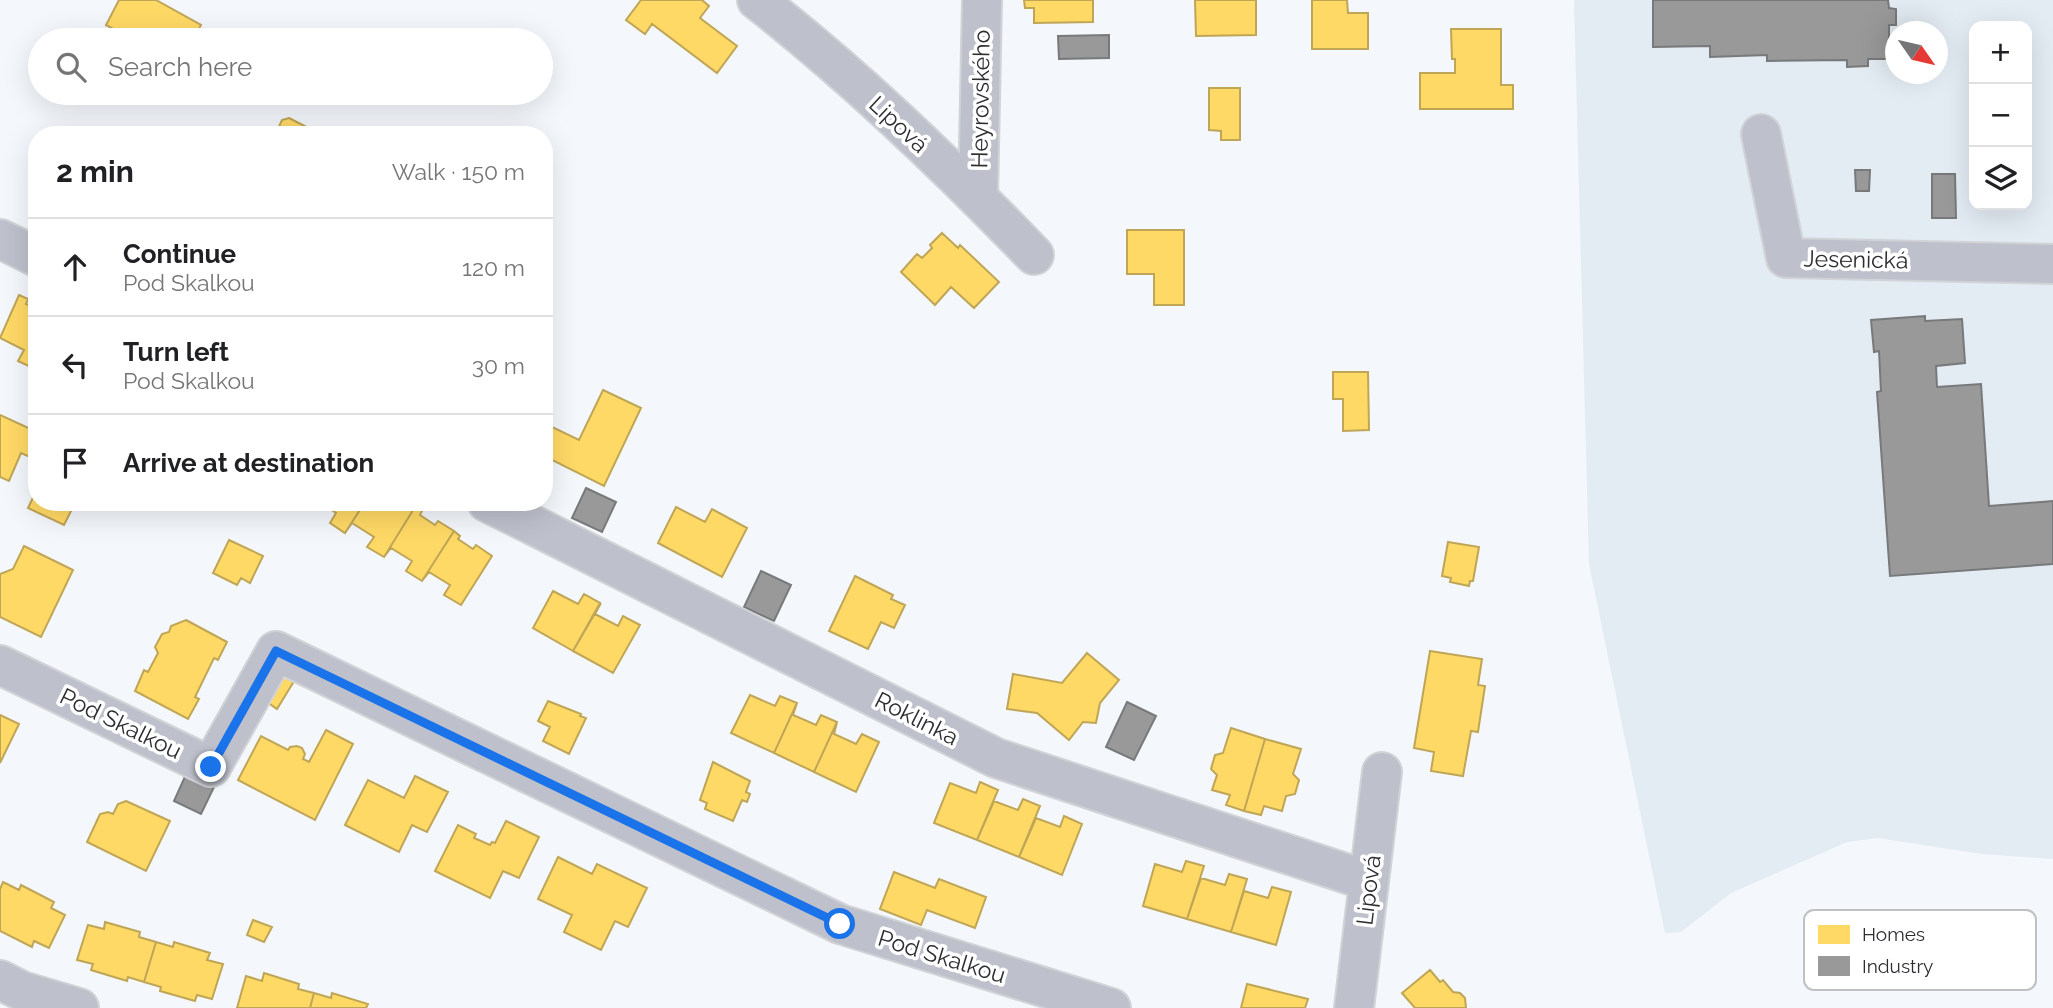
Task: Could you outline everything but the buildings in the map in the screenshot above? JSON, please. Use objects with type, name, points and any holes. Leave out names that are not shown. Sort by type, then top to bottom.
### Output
[{"type":"street","name":"Lipová","points":[[757,0],[810,41],[978,197],[1034,256]]},
{"type":"street","name":"Heyrovského","points":[[978,197],[982,0]]},
{"type":"street","name":"Jesenická","points":[[1761,134],[1786,258],[2053,264]]},
{"type":"street","points":[[0,239],[28,253]]},
{"type":"street","name":"Roklinka","points":[[504,511],[996,758],[1369,881]]},
{"type":"street","name":"Pod Skalkou","points":[[0,665],[211,767],[276,651],[840,924],[1111,1008]]},
{"type":"street","name":"Lipová","points":[[1354,1008],[1382,772]]},
{"type":"street","points":[[0,980],[22,991],[79,1008]]},
{"type":"shaded area","points":[[1574,0],[2053,0],[2053,859],[1982,854],[1878,838],[1847,842],[1731,893],[1681,932],[1665,933],[1589,564]]},
{"type":"route","points":[[211,767],[276,651],[840,924]]}]
